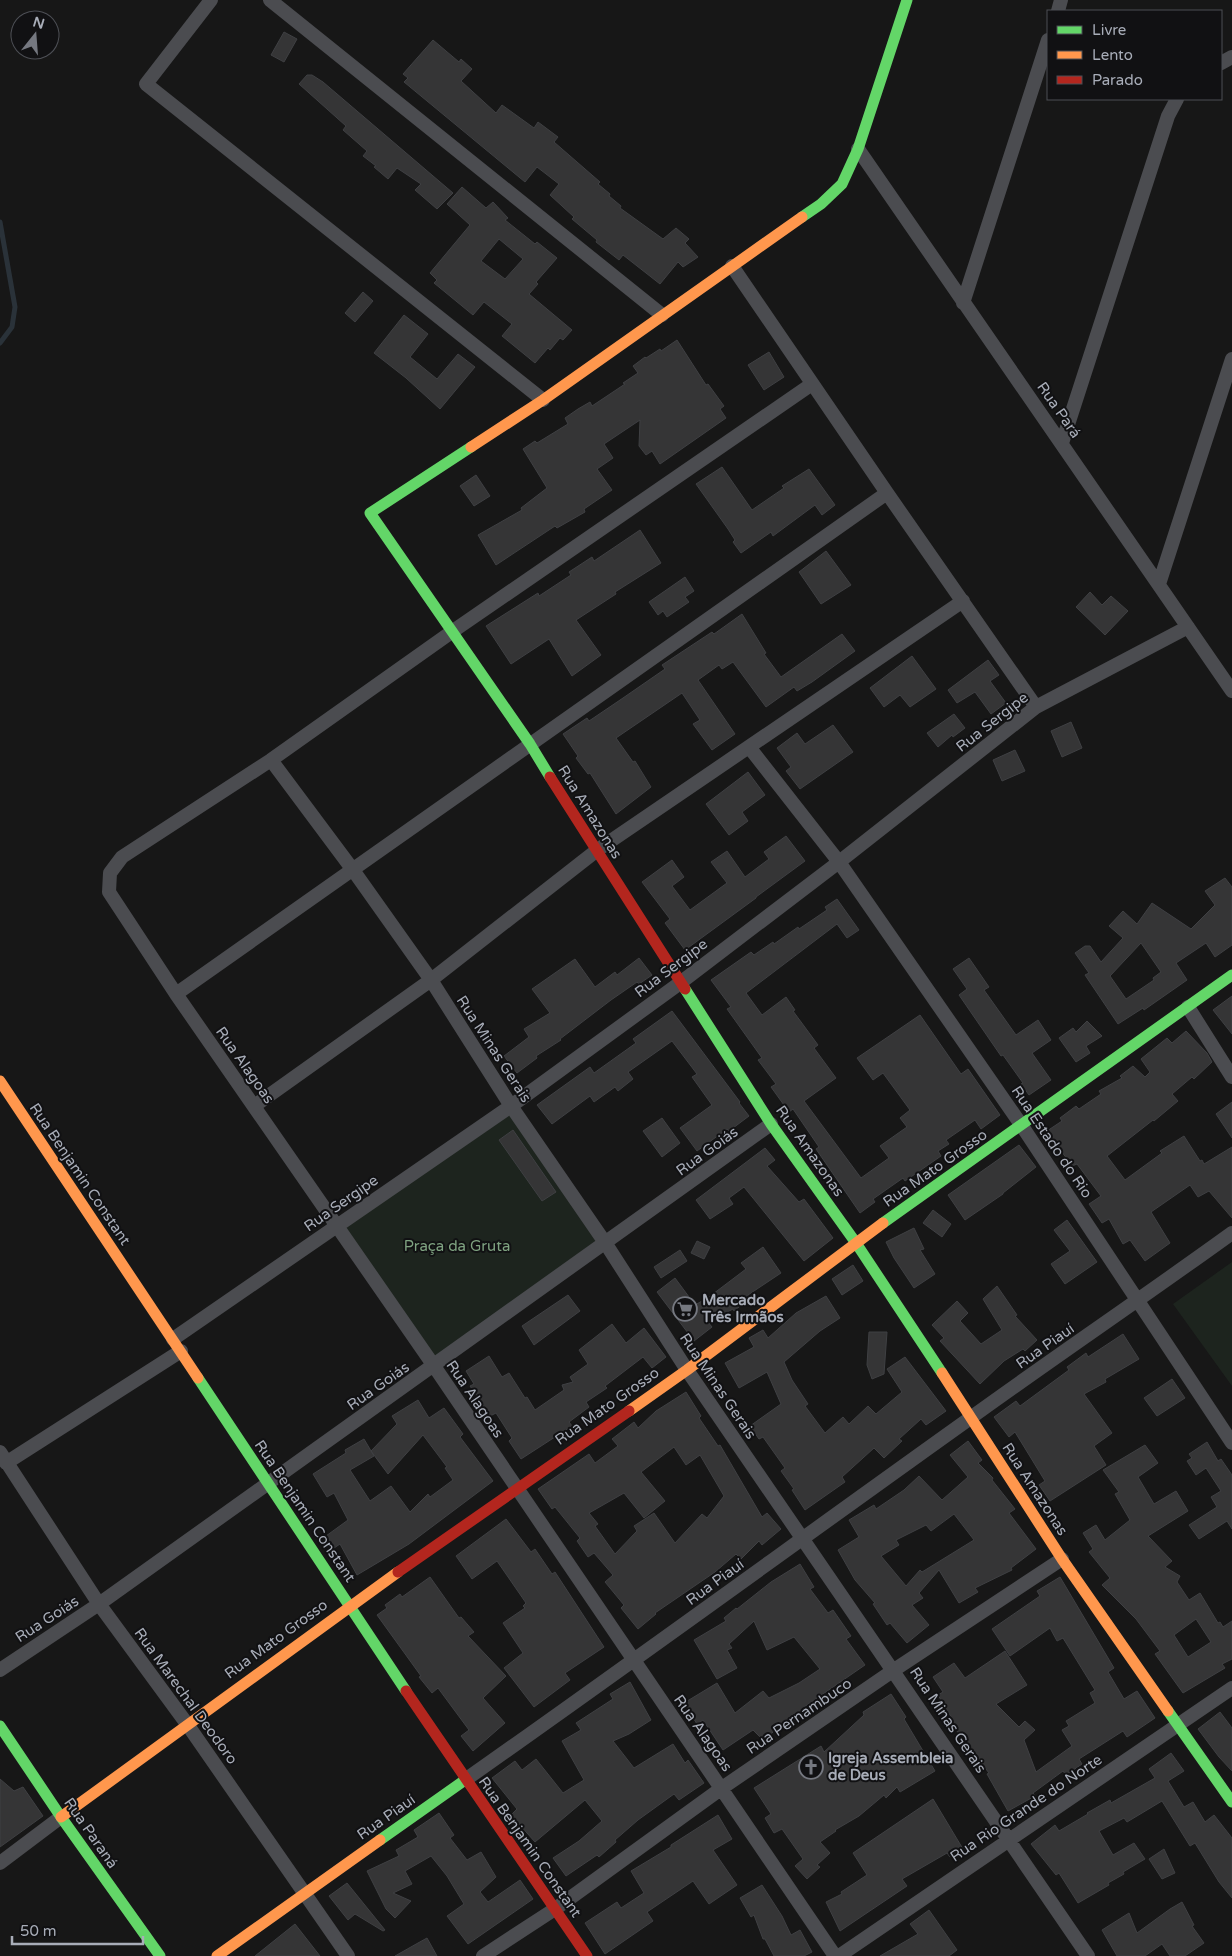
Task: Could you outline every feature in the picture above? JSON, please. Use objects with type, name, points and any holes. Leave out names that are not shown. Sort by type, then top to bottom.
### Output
[{"type":"street","points":[[212,0],[146,84],[543,400],[821,204],[842,184],[858,149],[907,0]]},
{"type":"street","points":[[270,0],[662,315]]},
{"type":"street","points":[[963,303],[1047,43]]},
{"type":"street","points":[[1062,443],[1168,116],[1176,100]]},
{"type":"street","name":"Rua Pará","points":[[858,149],[1232,691]]},
{"type":"street","points":[[732,266],[1036,707]]},
{"type":"street","points":[[1159,584],[1232,358]]},
{"type":"street","points":[[271,760],[453,631],[812,384]]},
{"type":"street","name":"Rua Amazonas","points":[[543,400],[370,513],[530,744],[596,851],[772,1124],[856,1243],[972,1417],[1062,1559],[1232,1802]]},
{"type":"street","points":[[176,994],[887,493]]},
{"type":"street","points":[[254,1106],[430,980],[596,851],[963,601]]},
{"type":"street","name":"Rua Sergipe","points":[[173,1339],[511,1106],[839,862],[1036,707],[1188,627]]},
{"type":"street","name":"Rua Estado do Rio","points":[[749,747],[839,862],[1022,1126],[1232,1443]]},
{"type":"street","name":"Rua Alagoas","points":[[271,760],[122,857],[110,873],[109,892],[176,994],[434,1366],[835,1956]]},
{"type":"street","name":"Rua Minas Gerais","points":[[271,760],[353,870],[430,980],[511,1106],[606,1244],[687,1370],[1088,1956]]},
{"type":"street","name":"Rua Mato Grosso","points":[[0,1863],[350,1606],[687,1370],[856,1243],[1232,974]]},
{"type":"street","points":[[1188,1006],[1232,1077]]},
{"type":"street","name":"Rua Benjamin Constant","points":[[0,1081],[465,1780],[587,1956]]},
{"type":"street","name":"Rua Goiás","points":[[0,1670],[100,1604],[772,1124]]},
{"type":"street","name":"Rua Piauí","points":[[217,1956],[634,1661],[972,1417],[1232,1233]]},
{"type":"street","points":[[3,1457],[181,1351]]},
{"type":"street","name":"Rua Marechal Deodoro","points":[[3,1457],[100,1604],[187,1724],[348,1956]]},
{"type":"street","name":"Rua Pernambuco","points":[[483,1956],[555,1909],[722,1788],[894,1670],[1062,1559]]},
{"type":"street","name":"Rua Rio Grande do Norte","points":[[839,1956],[1009,1838],[1232,1688]]},
{"type":"street","name":"Rua Paraná","points":[[0,1726],[61,1817],[160,1956]]},
{"type":"green space","name":"Praça da Gruta","points":[[510,1115],[597,1240],[436,1359],[343,1228]]},
{"type":"green space","points":[[1232,1262],[1232,1386],[1173,1304]]},
{"type":"building","points":[[284,32],[297,39],[284,62],[271,55]]},
{"type":"building","points":[[433,40],[459,62],[461,59],[472,69],[461,81],[496,113],[502,105],[534,128],[538,122],[558,137],[554,142],[600,182],[598,184],[621,206],[620,208],[663,239],[676,228],[689,239],[685,243],[698,257],[683,267],[678,262],[660,284],[623,255],[619,260],[596,242],[597,240],[572,219],[574,217],[550,195],[559,184],[537,167],[525,182],[404,82],[408,78],[403,74]]},
{"type":"building","points":[[307,75],[312,75],[323,82],[453,193],[437,209],[415,190],[421,184],[397,168],[388,179],[363,156],[367,151],[343,130],[346,126],[299,84]]},
{"type":"building","points":[[462,187],[486,208],[493,202],[508,218],[505,220],[535,244],[537,242],[557,258],[536,282],[538,284],[529,294],[572,330],[563,340],[560,338],[550,350],[548,348],[535,363],[502,336],[512,324],[484,302],[473,315],[434,283],[437,280],[430,273],[470,225],[447,204]],"holes":[[[499,239],[523,259],[505,279],[481,261]]]},
{"type":"building","points":[[363,292],[373,301],[355,322],[345,313]]},
{"type":"building","points":[[404,315],[428,334],[410,357],[437,379],[458,354],[475,367],[440,409],[406,378],[374,353]]},
{"type":"building","points":[[677,340],[706,385],[708,384],[724,406],[720,409],[726,418],[660,464],[652,451],[646,455],[639,446],[640,420],[604,444],[613,458],[597,469],[612,490],[584,509],[585,512],[557,528],[555,526],[496,565],[478,535],[522,510],[521,508],[547,488],[523,449],[535,441],[537,443],[568,424],[565,418],[578,409],[590,402],[592,406],[625,384],[623,383],[638,373],[633,366],[645,357],[660,349],[661,351]]},
{"type":"building","points":[[769,352],[784,377],[764,390],[748,365]]},
{"type":"building","points":[[722,467],[752,510],[784,488],[782,486],[809,469],[835,505],[822,515],[815,505],[773,536],[771,532],[741,553],[733,542],[735,540],[728,529],[696,484]]},
{"type":"building","points":[[476,475],[490,496],[474,506],[460,486]]},
{"type":"building","points":[[640,530],[661,563],[615,592],[616,594],[576,620],[601,655],[572,676],[549,639],[511,664],[486,626],[538,593],[539,596],[571,575],[569,572],[592,557],[594,561]]},
{"type":"building","points":[[826,551],[851,585],[821,604],[799,572]]},
{"type":"building","points":[[685,577],[694,591],[685,597],[689,602],[667,617],[663,611],[658,615],[649,602]]},
{"type":"building","points":[[1090,592],[1102,605],[1111,596],[1128,611],[1105,635],[1076,607]]},
{"type":"building","points":[[742,614],[766,653],[764,654],[781,677],[842,634],[855,651],[812,682],[797,691],[794,687],[766,707],[733,662],[722,669],[719,665],[698,680],[735,734],[712,750],[693,724],[700,720],[682,693],[616,738],[633,762],[635,761],[651,787],[616,814],[590,773],[588,774],[576,758],[578,756],[563,734],[587,718],[589,721],[665,669],[662,665],[712,632],[714,634]]},
{"type":"building","points":[[912,656],[936,689],[910,707],[900,695],[884,707],[870,688]]},
{"type":"building","points":[[988,660],[999,675],[990,681],[1006,703],[991,714],[975,692],[957,703],[948,690]]},
{"type":"building","points":[[954,714],[965,728],[953,737],[952,735],[938,747],[927,733]]},
{"type":"building","points":[[1071,722],[1082,748],[1062,757],[1051,731]]},
{"type":"building","points":[[833,725],[853,752],[800,789],[786,771],[791,767],[777,748],[797,733],[805,744]]},
{"type":"building","points":[[1015,750],[1025,771],[1002,781],[993,760]]},
{"type":"building","points":[[748,772],[765,795],[742,812],[748,821],[729,835],[706,804]]},
{"type":"building","points":[[786,836],[805,861],[685,950],[665,923],[670,919],[642,882],[672,860],[684,877],[672,886],[690,910],[727,883],[711,862],[727,851],[745,877],[769,859],[764,852]]},
{"type":"building","points":[[1225,878],[1232,887],[1232,945],[1215,957],[1206,943],[1176,963],[1187,980],[1144,1010],[1143,1008],[1118,1024],[1085,975],[1089,973],[1075,953],[1085,946],[1090,946],[1101,962],[1123,938],[1109,926],[1123,911],[1137,924],[1152,903],[1191,929],[1215,905],[1205,891]],"holes":[[[1141,943],[1161,972],[1153,978],[1154,980],[1126,999],[1110,976]]]},
{"type":"building","points":[[837,899],[859,930],[847,938],[837,924],[746,993],[762,1015],[786,997],[795,1010],[793,1011],[818,1045],[814,1048],[836,1078],[804,1101],[861,1178],[889,1158],[880,1146],[907,1127],[900,1118],[910,1110],[883,1073],[873,1080],[857,1058],[920,1015],[961,1074],[968,1069],[1000,1115],[981,1129],[975,1120],[946,1140],[949,1144],[938,1151],[941,1156],[905,1181],[903,1178],[873,1199],[875,1202],[860,1213],[816,1149],[819,1147],[793,1109],[789,1112],[771,1087],[776,1084],[758,1060],[762,1058],[727,1009],[731,1007],[711,980],[751,952],[754,955],[798,927],[799,929],[827,910],[825,907]]},
{"type":"building","points":[[639,958],[652,975],[639,984],[637,982],[611,1000],[561,1040],[536,1056],[537,1058],[517,1073],[504,1056],[529,1037],[524,1029],[550,1013],[532,989],[575,959],[595,987],[615,972],[617,975]]},
{"type":"building","points":[[969,958],[989,987],[984,990],[1016,1035],[1038,1020],[1051,1040],[1032,1053],[1051,1080],[1029,1095],[1021,1084],[1023,1083],[1003,1055],[1001,1056],[959,995],[967,989],[953,969]]},
{"type":"building","points":[[1232,996],[1232,1034],[1213,1010]]},
{"type":"building","points":[[672,1011],[749,1116],[697,1151],[680,1128],[712,1105],[692,1077],[697,1074],[672,1041],[628,1072],[633,1079],[618,1091],[615,1087],[594,1102],[590,1096],[552,1124],[537,1105],[590,1067],[594,1073],[636,1043],[633,1039]]},
{"type":"building","points":[[1087,1021],[1102,1036],[1086,1046],[1090,1053],[1076,1062],[1059,1038],[1073,1028],[1076,1032]]},
{"type":"building","points":[[1186,1031],[1207,1053],[1212,1062],[1194,1079],[1192,1077],[1172,1094],[1178,1101],[1107,1156],[1125,1180],[1162,1153],[1160,1151],[1184,1136],[1200,1161],[1202,1160],[1204,1164],[1232,1147],[1232,1218],[1209,1191],[1198,1197],[1190,1185],[1151,1212],[1170,1243],[1145,1261],[1130,1240],[1123,1244],[1109,1219],[1102,1223],[1089,1204],[1101,1196],[1077,1164],[1072,1166],[1047,1131],[1062,1121],[1060,1118],[1076,1106],[1079,1109],[1101,1094],[1099,1091],[1122,1078],[1120,1076],[1133,1066],[1145,1077],[1150,1072],[1141,1059],[1167,1038],[1172,1043]]},
{"type":"building","points":[[1232,1102],[1232,1138],[1216,1114]]},
{"type":"building","points":[[662,1118],[680,1143],[662,1157],[643,1131]]},
{"type":"building","points":[[513,1130],[556,1192],[542,1201],[499,1140]]},
{"type":"building","points":[[1019,1145],[1036,1167],[1003,1194],[965,1220],[948,1195]]},
{"type":"building","points":[[765,1148],[775,1160],[767,1166],[799,1202],[804,1199],[833,1238],[804,1261],[744,1187],[729,1198],[733,1204],[710,1219],[696,1200]]},
{"type":"building","points":[[933,1210],[951,1224],[942,1237],[923,1223]]},
{"type":"building","points":[[1067,1220],[1097,1262],[1065,1284],[1051,1264],[1070,1251],[1054,1230]]},
{"type":"building","points":[[914,1228],[924,1249],[920,1250],[935,1274],[914,1288],[886,1242]]},
{"type":"building","points":[[697,1241],[710,1247],[704,1259],[691,1253]]},
{"type":"building","points":[[763,1247],[781,1273],[748,1295],[750,1298],[734,1311],[733,1309],[708,1322],[712,1327],[694,1341],[657,1292],[675,1278],[695,1305],[709,1297],[746,1269],[741,1263]]},
{"type":"building","points":[[680,1250],[687,1261],[661,1278],[654,1267]]},
{"type":"building","points":[[853,1265],[863,1281],[842,1295],[832,1279]]},
{"type":"building","points":[[997,1286],[1017,1315],[1015,1316],[1037,1340],[1025,1351],[1023,1349],[1004,1361],[980,1384],[940,1341],[944,1338],[932,1325],[957,1301],[968,1313],[960,1321],[981,1344],[1002,1330],[983,1299]]},
{"type":"building","points":[[568,1295],[580,1311],[534,1345],[522,1326]]},
{"type":"building","points":[[826,1296],[840,1318],[820,1331],[784,1362],[792,1380],[808,1404],[805,1406],[825,1433],[843,1417],[849,1424],[868,1406],[876,1414],[902,1392],[887,1369],[905,1357],[946,1411],[926,1425],[921,1419],[899,1439],[902,1441],[884,1458],[874,1448],[842,1477],[845,1482],[805,1510],[792,1490],[794,1489],[781,1471],[785,1468],[763,1437],[759,1439],[750,1426],[781,1404],[767,1372],[739,1388],[725,1363],[754,1347],[749,1338],[763,1330],[768,1338],[796,1313]]},
{"type":"building","points":[[612,1324],[626,1343],[644,1328],[666,1357],[652,1368],[643,1357],[605,1386],[607,1388],[586,1402],[589,1407],[569,1422],[572,1426],[521,1459],[509,1441],[512,1438],[496,1413],[490,1416],[470,1386],[474,1384],[466,1371],[489,1356],[502,1377],[509,1373],[535,1410],[564,1390],[562,1385],[573,1382],[570,1377],[588,1364],[579,1350]]},
{"type":"building","points":[[869,1332],[887,1332],[884,1374],[872,1379],[867,1365]]},
{"type":"building","points":[[1123,1334],[1139,1359],[1105,1379],[1106,1382],[1084,1394],[1112,1433],[1094,1446],[1106,1465],[1050,1501],[1039,1485],[1045,1481],[1015,1432],[1009,1437],[994,1417],[1016,1401],[1020,1406],[1069,1370],[1067,1367],[1086,1353],[1088,1357]]},
{"type":"building","points":[[1172,1379],[1185,1398],[1157,1416],[1144,1398]]},
{"type":"building","points":[[686,1392],[701,1416],[699,1418],[718,1446],[720,1445],[762,1517],[767,1513],[781,1529],[762,1545],[759,1541],[741,1559],[736,1554],[715,1572],[655,1613],[638,1629],[621,1608],[624,1605],[605,1582],[613,1575],[594,1553],[588,1557],[577,1541],[580,1538],[555,1507],[552,1509],[538,1489],[589,1454],[595,1463],[618,1446],[612,1439],[634,1422],[638,1428],[656,1411]],"holes":[[[674,1447],[686,1465],[700,1455],[724,1496],[707,1518],[702,1514],[675,1543],[654,1513],[634,1526],[637,1531],[615,1554],[595,1526],[598,1524],[589,1513],[624,1493],[644,1518],[665,1501],[641,1472]]]},
{"type":"building","points":[[418,1400],[429,1418],[444,1408],[463,1434],[460,1437],[493,1481],[409,1544],[357,1575],[340,1544],[334,1548],[326,1536],[348,1520],[334,1493],[327,1497],[313,1474],[346,1453],[345,1450],[364,1439],[371,1451],[397,1424],[392,1416]],"holes":[[[423,1435],[447,1467],[445,1468],[453,1480],[430,1497],[428,1494],[410,1512],[391,1486],[370,1501],[350,1470],[374,1456],[371,1451],[388,1474]]]},
{"type":"building","points":[[968,1441],[982,1460],[978,1463],[993,1478],[992,1480],[1015,1509],[1009,1513],[1036,1549],[1011,1568],[1012,1570],[975,1588],[978,1592],[959,1603],[939,1570],[919,1593],[923,1598],[912,1605],[929,1625],[907,1643],[890,1623],[887,1625],[873,1604],[875,1603],[855,1580],[838,1550],[859,1537],[849,1520],[874,1505],[876,1509],[904,1490],[919,1476],[942,1500],[968,1477],[950,1455]],"holes":[[[954,1514],[974,1540],[922,1572],[920,1570],[906,1586],[881,1556],[899,1545],[896,1540],[926,1525],[931,1531]]]},
{"type":"building","points":[[1207,1442],[1218,1461],[1221,1459],[1232,1475],[1232,1529],[1227,1521],[1199,1539],[1189,1525],[1217,1507],[1211,1497],[1221,1491],[1206,1468],[1196,1475],[1187,1461],[1192,1458],[1189,1454]]},
{"type":"building","points":[[1145,1445],[1158,1463],[1138,1477],[1154,1504],[1176,1491],[1188,1511],[1148,1536],[1172,1561],[1165,1567],[1180,1576],[1177,1582],[1189,1600],[1200,1593],[1218,1623],[1220,1622],[1223,1627],[1232,1621],[1232,1659],[1222,1664],[1225,1668],[1183,1693],[1155,1654],[1160,1651],[1136,1619],[1102,1585],[1110,1578],[1089,1552],[1093,1549],[1083,1533],[1096,1525],[1105,1540],[1130,1520],[1115,1494],[1119,1492],[1103,1470]],"holes":[[[1196,1619],[1211,1642],[1188,1657],[1174,1635]]]},
{"type":"building","points":[[506,1519],[531,1552],[535,1549],[552,1574],[555,1572],[604,1647],[565,1673],[570,1680],[534,1707],[504,1668],[523,1653],[503,1623],[525,1608],[523,1606],[526,1603],[497,1561],[472,1579],[456,1556]]},
{"type":"building","points":[[800,1564],[814,1587],[810,1589],[828,1613],[833,1610],[851,1636],[846,1639],[865,1665],[804,1707],[808,1714],[777,1728],[764,1741],[753,1730],[723,1750],[703,1720],[697,1724],[684,1703],[717,1683],[735,1713],[763,1691],[769,1698],[799,1683],[820,1669],[794,1637],[767,1650],[754,1621],[729,1644],[732,1648],[727,1650],[737,1668],[717,1679],[694,1640],[726,1621],[724,1618],[736,1608],[771,1582]]},
{"type":"building","points":[[430,1577],[459,1618],[461,1617],[474,1632],[468,1636],[506,1676],[483,1698],[505,1723],[473,1751],[461,1736],[469,1730],[438,1688],[432,1693],[419,1677],[421,1676],[377,1615],[387,1608],[385,1605],[400,1594],[402,1597]]},
{"type":"building","points":[[1060,1577],[1114,1668],[1108,1672],[1124,1699],[1137,1691],[1155,1718],[1127,1737],[1123,1731],[1079,1759],[1082,1764],[1066,1775],[1063,1771],[1033,1793],[1035,1796],[1008,1811],[987,1774],[989,1773],[950,1722],[953,1720],[938,1695],[943,1692],[933,1677],[954,1663],[965,1678],[1005,1651],[1027,1685],[996,1704],[1019,1727],[1025,1721],[1035,1730],[1024,1740],[1036,1772],[1072,1746],[1062,1730],[1069,1726],[1066,1721],[1095,1703],[1090,1693],[1095,1690],[1063,1638],[1057,1641],[1050,1628],[1010,1656],[992,1629],[1040,1596],[1037,1591]]},
{"type":"building","points":[[630,1682],[651,1720],[629,1734],[613,1741],[634,1768],[673,1744],[685,1763],[688,1760],[704,1783],[679,1800],[674,1794],[638,1820],[599,1857],[597,1855],[566,1876],[553,1858],[579,1841],[602,1821],[585,1800],[535,1842],[511,1815],[517,1809],[492,1778],[515,1761],[522,1770],[536,1759],[563,1793],[584,1780],[562,1741],[581,1730],[576,1723],[613,1699],[610,1694]]},
{"type":"building","points":[[891,1694],[906,1717],[904,1719],[935,1771],[900,1792],[897,1787],[886,1798],[884,1795],[859,1816],[835,1830],[820,1842],[830,1853],[817,1865],[820,1867],[807,1879],[795,1866],[803,1859],[782,1829],[774,1833],[765,1818],[771,1814],[754,1788],[821,1746],[824,1752],[864,1715],[863,1712]]},
{"type":"building","points":[[1220,1712],[1232,1728],[1232,1771],[1198,1729]]},
{"type":"building","points":[[1171,1753],[1184,1771],[1168,1781],[1184,1807],[1193,1802],[1205,1822],[1214,1815],[1232,1838],[1232,1898],[1219,1882],[1195,1843],[1190,1846],[1162,1801],[1127,1822],[1124,1818],[1099,1831],[1113,1855],[1134,1843],[1145,1859],[1123,1872],[1124,1874],[1108,1883],[1109,1885],[1078,1903],[1059,1873],[1056,1875],[1031,1844],[1055,1825],[1059,1831],[1110,1800],[1111,1803],[1155,1778],[1149,1769]]},
{"type":"building","points":[[0,1779],[14,1791],[23,1787],[43,1816],[0,1847]]},
{"type":"building","points":[[933,1799],[963,1849],[950,1857],[947,1853],[902,1879],[907,1886],[840,1931],[826,1902],[842,1894],[841,1892],[867,1875],[853,1853]]},
{"type":"building","points":[[439,1813],[454,1835],[450,1838],[467,1860],[481,1852],[496,1877],[480,1892],[488,1902],[520,1880],[533,1899],[468,1944],[447,1916],[464,1904],[447,1876],[431,1856],[405,1871],[412,1884],[393,1893],[411,1901],[395,1918],[386,1909],[367,1871],[399,1856],[396,1850],[418,1837],[414,1830]]},
{"type":"building","points":[[718,1815],[732,1839],[713,1850],[737,1885],[709,1904],[693,1881],[647,1912],[653,1921],[605,1954],[585,1923],[617,1902],[621,1908],[644,1893],[631,1871]]},
{"type":"building","points":[[1164,1849],[1175,1873],[1162,1879],[1149,1859]]},
{"type":"building","points":[[347,1883],[385,1930],[383,1931],[355,1914],[348,1920],[329,1896]]},
{"type":"building","points":[[762,1885],[782,1916],[791,1935],[800,1930],[812,1952],[804,1956],[774,1956],[765,1939],[763,1939],[754,1915],[751,1917],[740,1898]]},
{"type":"building","points":[[1182,1902],[1194,1925],[1192,1926],[1204,1943],[1185,1956],[1170,1956],[1162,1944],[1145,1956],[1117,1956],[1102,1930],[1129,1913],[1137,1933]]},
{"type":"building","points":[[929,1910],[957,1950],[949,1956],[880,1956],[918,1934],[910,1924]]},
{"type":"building","points":[[295,1924],[320,1956],[255,1956]]},
{"type":"building","points":[[427,1938],[437,1956],[395,1956],[418,1943]]},
{"type":"waterway","points":[[0,222],[15,307],[12,327],[0,343]]},
{"type":"traffic: fast","points":[[802,217],[821,204],[842,184],[858,149],[907,0]]},
{"type":"traffic: fast","points":[[471,447],[370,513],[530,744],[550,777]]},
{"type":"traffic: fast","points":[[883,1223],[1232,975]]},
{"type":"traffic: fast","points":[[685,989],[771,1124],[856,1243],[942,1373]]},
{"type":"traffic: fast","points":[[198,1378],[406,1691]]},
{"type":"traffic: fast","points":[[1168,1711],[1232,1802]]},
{"type":"traffic: fast","points":[[0,1726],[61,1817],[160,1956]]},
{"type":"traffic: fast","points":[[380,1840],[465,1780]]},
{"type":"traffic: slow","points":[[471,447],[543,400],[802,217]]},
{"type":"traffic: slow","points":[[0,1081],[198,1378]]},
{"type":"traffic: slow","points":[[629,1411],[687,1370],[883,1223]]},
{"type":"traffic: slow","points":[[942,1373],[1062,1559],[1168,1711]]},
{"type":"traffic: slow","points":[[61,1817],[398,1572]]},
{"type":"traffic: slow","points":[[217,1956],[380,1840]]},
{"type":"traffic: jam","points":[[550,777],[685,989]]},
{"type":"traffic: jam","points":[[398,1572],[629,1411]]},
{"type":"traffic: jam","points":[[406,1691],[587,1956]]},
{"type":"place","name":"Mercado Três Irmãos","points":[[685,1309]]},
{"type":"place","name":"Igreja Assembleia de Deus","points":[[811,1767]]}]
